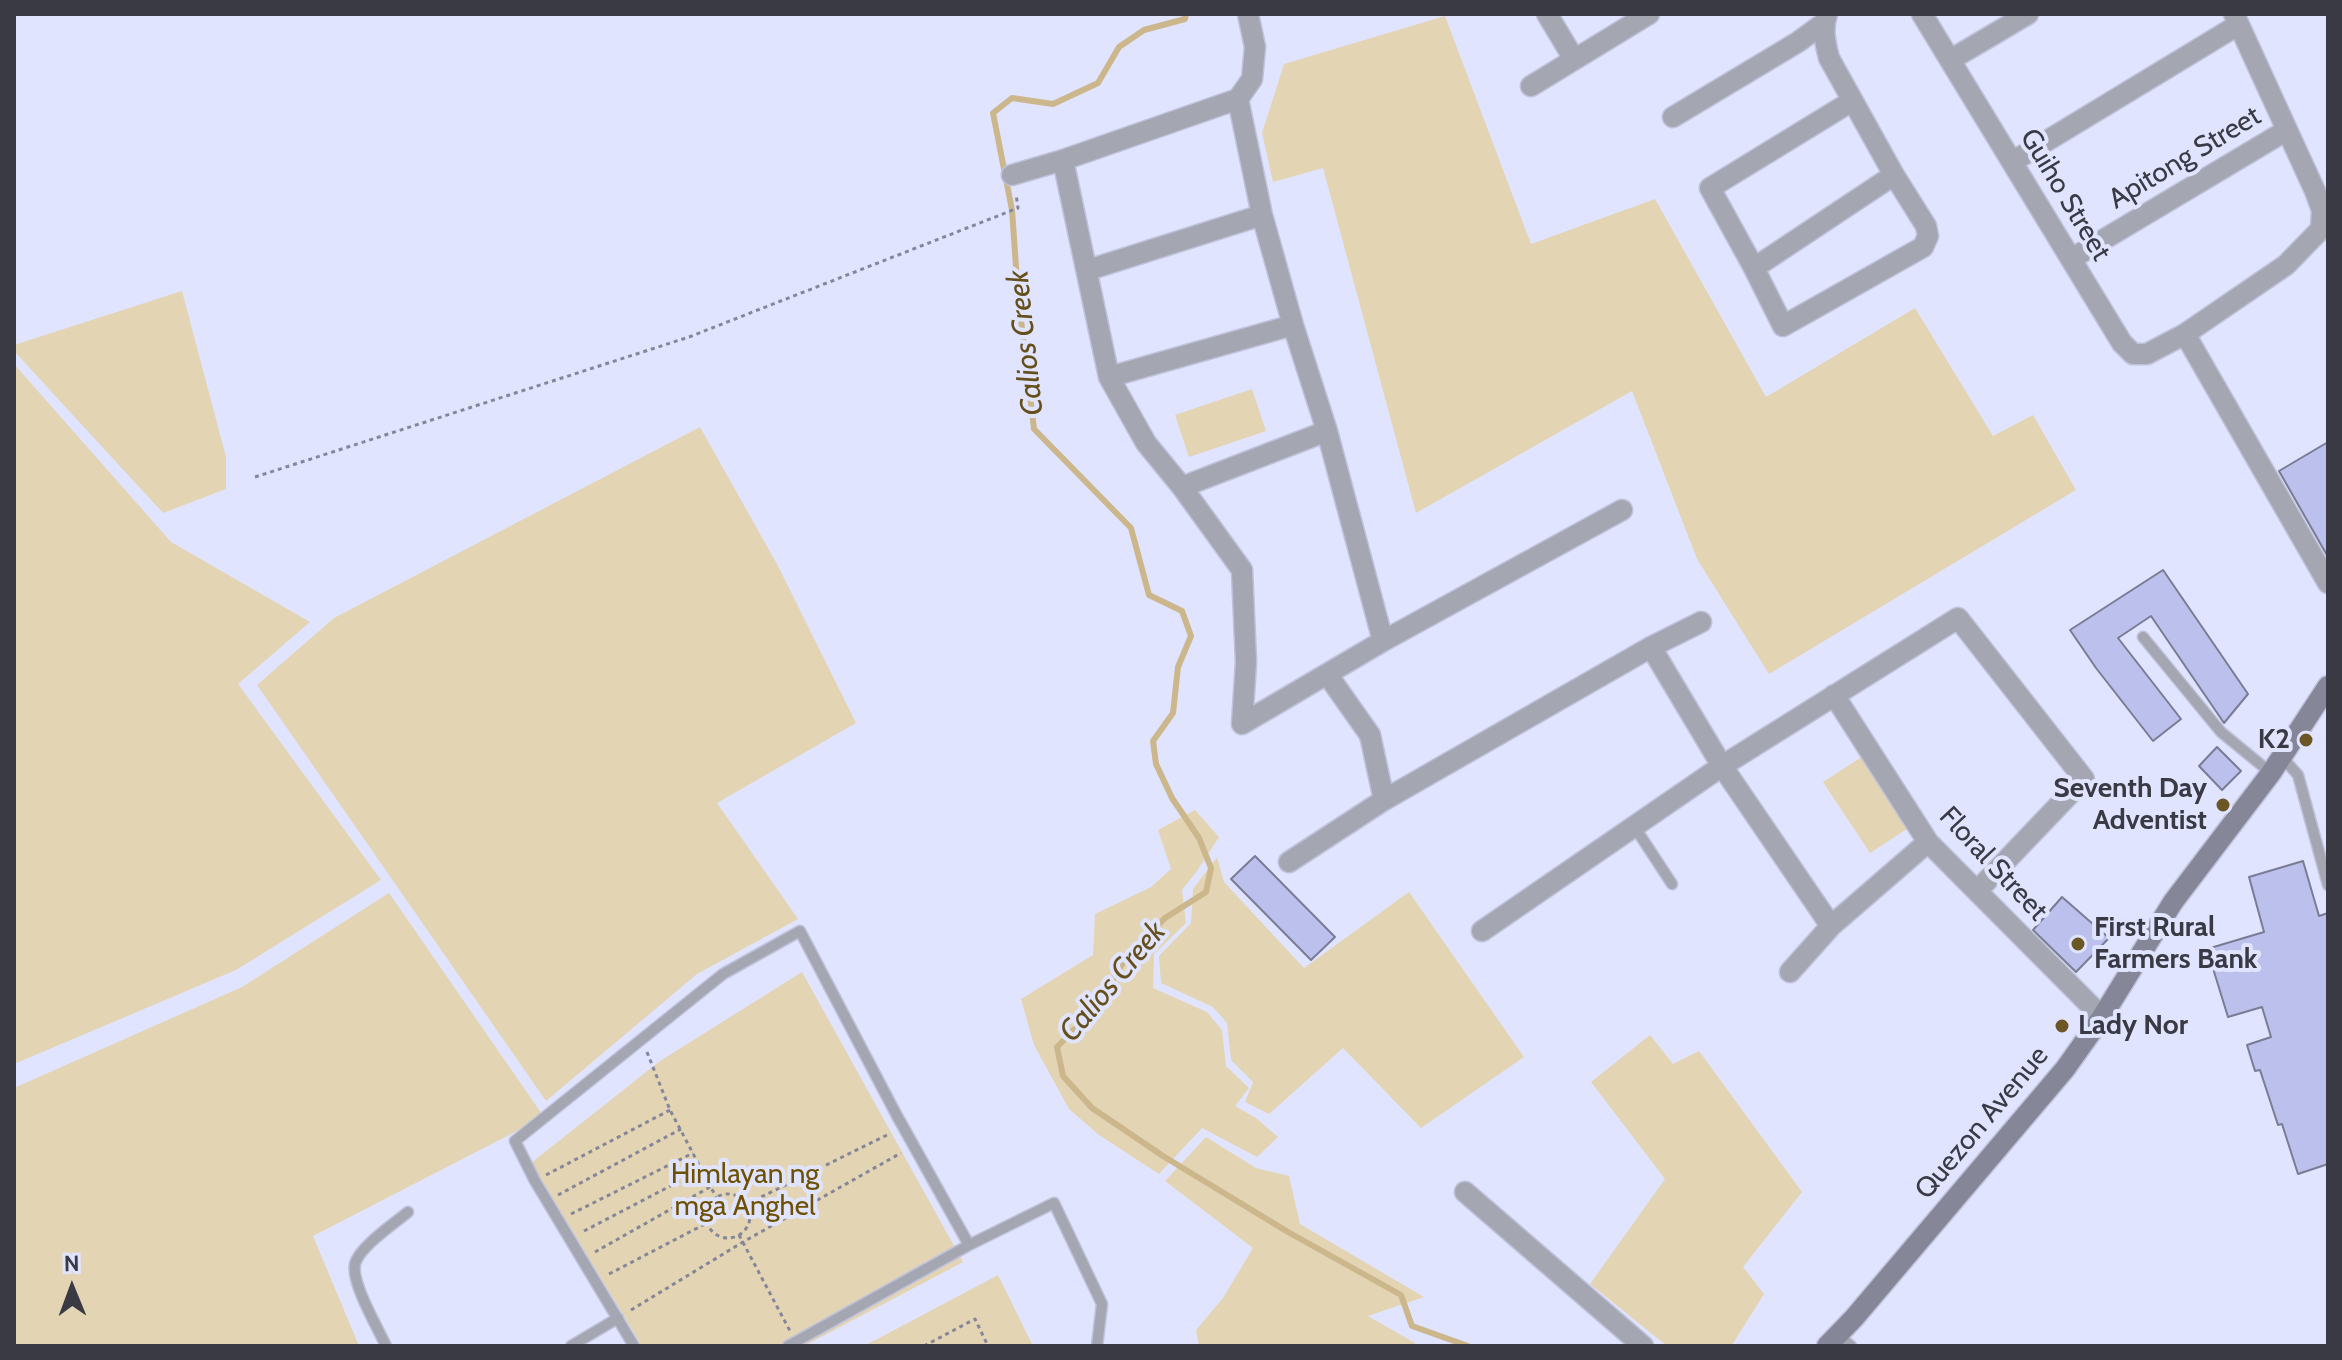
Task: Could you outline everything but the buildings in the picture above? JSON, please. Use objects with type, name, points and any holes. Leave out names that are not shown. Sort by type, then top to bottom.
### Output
[{"type":"main road","name":"Quezon Avenue","points":[[1838,1342],[1854,1318],[2065,1069],[2102,1017],[2173,902],[2276,765],[2328,686]]},
{"type":"street","points":[[1012,175],[1238,99],[1252,79],[1255,47],[1248,14]]},
{"type":"street","points":[[1547,14],[1574,59]]},
{"type":"street","points":[[1531,86],[1649,14]]},
{"type":"street","name":"Guiho Street","points":[[1922,14],[2122,343],[2133,354],[2147,354],[2185,334]]},
{"type":"street","points":[[1950,60],[2028,14]]},
{"type":"street","points":[[1826,19],[1825,40],[1829,58],[1926,226],[1928,236],[1923,247],[1783,326],[1710,188],[1852,101]]},
{"type":"street","points":[[1673,117],[1798,42],[1826,19]]},
{"type":"street","points":[[2012,162],[2236,19],[2287,130],[2321,188],[2321,229],[2286,265],[2185,334],[2328,583]]},
{"type":"street","points":[[1238,99],[1262,215],[1327,431],[1383,641]]},
{"type":"street","name":"Apitong Street","points":[[2071,259],[2287,130]]},
{"type":"street","points":[[1063,160],[1109,377],[1146,443],[1242,570],[1246,662],[1242,724],[1383,641],[1622,510]]},
{"type":"street","points":[[1754,268],[1894,175]]},
{"type":"street","points":[[1088,270],[1262,215]]},
{"type":"street","points":[[1109,377],[1293,325]]},
{"type":"street","points":[[1182,487],[1327,431]]},
{"type":"street","points":[[1482,931],[1722,766],[1958,618],[2084,779],[1977,891]]},
{"type":"street","points":[[1289,862],[1384,800],[1651,647],[1701,622]]},
{"type":"street","points":[[1651,647],[1722,766],[1831,926]]},
{"type":"street","points":[[1327,674],[1370,735],[1384,800]]},
{"type":"street","name":"Floral Street","points":[[1834,695],[1928,842],[2102,1017]]},
{"type":"street","points":[[1790,972],[1831,926],[1928,842]]},
{"type":"street","points":[[1465,1192],[1643,1346]]},
{"type":"lane","points":[[2143,637],[2221,732],[2298,775],[2328,885]]},
{"type":"lane","points":[[1634,826],[1672,884]]},
{"type":"lane","points":[[634,1346],[535,1181],[515,1141],[723,974],[800,931],[969,1245]]},
{"type":"lane","points":[[792,1344],[969,1245],[1054,1203],[1102,1304],[1097,1346]]},
{"type":"lane","points":[[386,1346],[357,1281],[355,1265],[362,1251],[408,1212]]},
{"type":"lane","points":[[571,1346],[618,1318]]},
{"type":"path","points":[[255,477],[689,337],[1018,208],[1012,175]]},
{"type":"path","points":[[642,1039],[670,1110],[716,1197]]},
{"type":"path","points":[[535,1181],[670,1110]]},
{"type":"path","points":[[747,1204],[903,1127]]},
{"type":"path","points":[[547,1200],[681,1129]]},
{"type":"path","points":[[618,1318],[743,1242],[914,1146]]},
{"type":"path","points":[[559,1220],[693,1153]]},
{"type":"path","points":[[570,1238],[701,1170]]},
{"type":"path","points":[[582,1259],[710,1187]]},
{"type":"path","points":[[736,1195],[747,1204],[750,1218],[739,1235],[720,1237],[710,1229],[706,1209],[716,1197],[736,1195]]},
{"type":"path","points":[[595,1282],[707,1223]]},
{"type":"path","points":[[739,1235],[792,1344]]},
{"type":"path","points":[[924,1346],[975,1319],[988,1346]]},
{"type":"green space","points":[[1445,16],[1531,244],[1655,199],[1766,397],[1915,308],[1993,436],[2033,415],[2076,490],[1769,674],[1697,559],[1632,391],[1416,513],[1323,168],[1273,182],[1262,133],[1284,64]]},
{"type":"green space","points":[[182,291],[226,457],[226,489],[163,513],[14,351],[14,345]]},
{"type":"green space","points":[[14,364],[171,542],[310,622],[238,684],[381,880],[236,970],[14,1064]]},
{"type":"green space","points":[[1252,389],[1266,431],[1189,457],[1175,415]]},
{"type":"green space","points":[[700,427],[778,566],[856,723],[717,803],[798,919],[697,974],[546,1101],[257,685],[334,618]]},
{"type":"green space","points":[[1863,756],[1910,827],[1870,853],[1823,782]]},
{"type":"green space","points":[[1195,810],[1219,837],[1182,890],[1186,923],[1154,954],[1153,988],[1207,1012],[1222,1030],[1226,1066],[1249,1088],[1235,1106],[1256,1118],[1278,1137],[1257,1157],[1202,1128],[1159,1174],[1099,1135],[1069,1109],[1034,1045],[1021,999],[1093,955],[1095,914],[1151,887],[1171,869],[1158,830]]},
{"type":"green space","points":[[1217,857],[1224,882],[1304,968],[1409,892],[1524,1057],[1421,1128],[1343,1048],[1269,1114],[1245,1102],[1253,1082],[1231,1060],[1227,1023],[1213,1007],[1161,983],[1159,956],[1191,923],[1193,889]]},
{"type":"green space","points":[[389,893],[544,1117],[313,1236],[359,1346],[14,1346],[14,1088],[242,987]]},
{"type":"green space","name":"Himlayan ng mga Anghel","points":[[802,972],[963,1262],[804,1346],[642,1346],[531,1163],[660,1061]]},
{"type":"green space","points":[[1650,1035],[1673,1064],[1699,1051],[1802,1192],[1743,1267],[1764,1294],[1732,1345],[1667,1346],[1590,1284],[1665,1179],[1591,1082]]},
{"type":"green space","points":[[1206,1137],[1256,1168],[1289,1176],[1300,1224],[1424,1297],[1368,1316],[1415,1343],[1414,1346],[1199,1346],[1196,1330],[1223,1298],[1253,1248],[1165,1181]]},
{"type":"green space","points":[[998,1275],[1033,1346],[864,1346]]},
{"type":"waterway","name":"Calios Creek","points":[[1186,14],[1185,19],[1144,30],[1119,47],[1098,83],[1053,104],[1012,98],[993,113],[1012,210],[1018,295],[1034,429],[1131,528],[1149,595],[1182,611],[1191,636],[1178,667],[1173,713],[1153,741],[1156,764],[1172,798],[1199,838],[1211,868],[1206,892],[1165,918],[1124,961],[1096,1007],[1057,1047],[1063,1076],[1092,1108],[1163,1156],[1288,1232],[1401,1295],[1412,1326],[1468,1346]]},
{"type":"place","name":"K2","points":[[2306,740]]},
{"type":"place","name":"Seventh Day Adventist","points":[[2223,805]]},
{"type":"place","name":"First Rural Farmers Bank","points":[[2078,944]]},
{"type":"place","name":"Lady Nor","points":[[2062,1026]]}]
